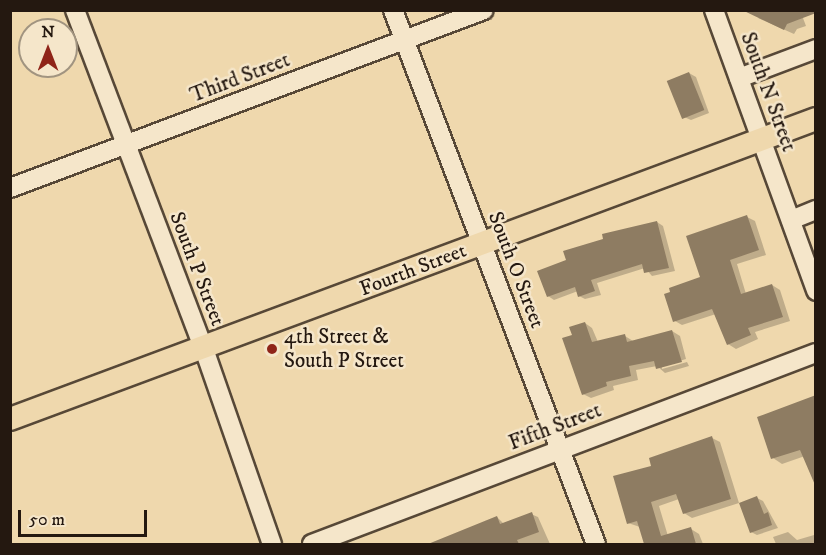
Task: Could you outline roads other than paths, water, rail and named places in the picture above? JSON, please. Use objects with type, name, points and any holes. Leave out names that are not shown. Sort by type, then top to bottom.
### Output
[{"type":"main road","name":"Fourth Street","points":[[10,419],[204,349],[816,119]]},
{"type":"street","name":"South P Street","points":[[75,10],[204,349],[272,544]]},
{"type":"street","name":"South O Street","points":[[393,10],[596,544]]},
{"type":"street","name":"Third Street","points":[[10,188],[484,10]]},
{"type":"street","name":"South N Street","points":[[714,10],[816,291]]},
{"type":"street","points":[[739,78],[816,49]]},
{"type":"street","points":[[791,220],[816,210]]},
{"type":"street","name":"Fifth Street","points":[[312,544],[816,353]]},
{"type":"place","name":"4th Street & South P Street","points":[[272,349]]}]
